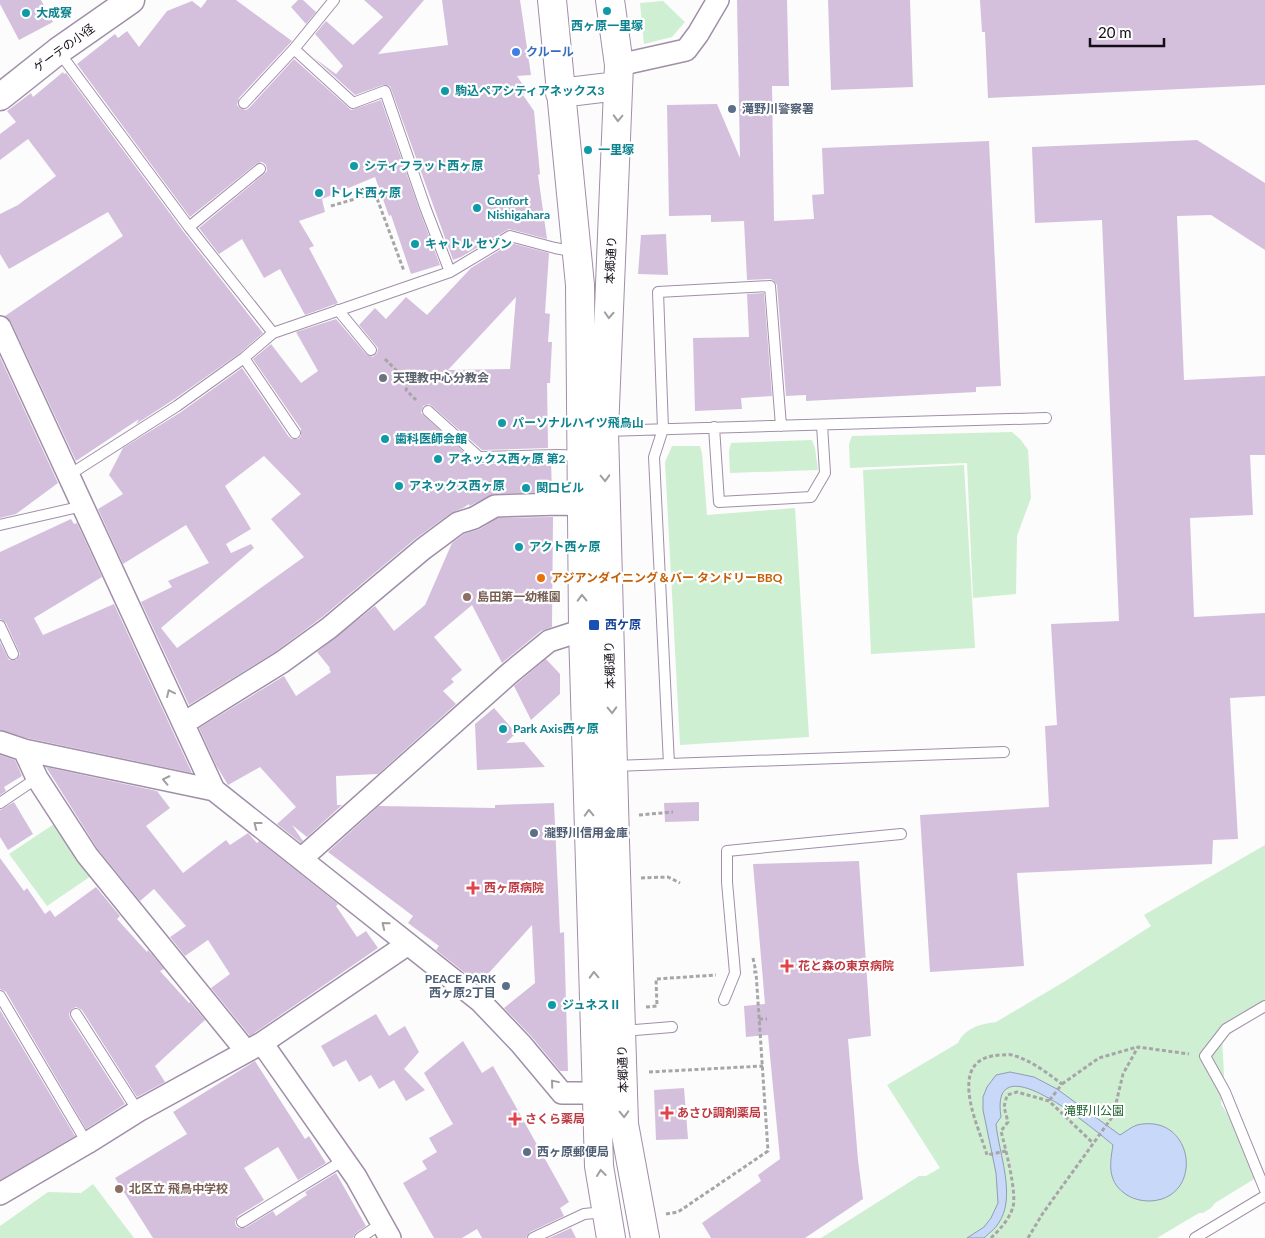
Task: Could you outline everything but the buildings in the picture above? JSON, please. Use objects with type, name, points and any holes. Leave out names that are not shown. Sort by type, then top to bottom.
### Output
[{"type":"main road","name":"本郷通り","points":[[552,0],[580,285],[583,630],[599,1166],[611,1238]]},
{"type":"main road","name":"本郷通り","points":[[610,0],[619,75],[604,431],[613,766],[624,1124],[645,1238]]},
{"type":"main road","points":[[560,93],[619,75]]},
{"type":"main road","points":[[574,224],[613,226]]},
{"type":"street","name":"ゲーテの小径","points":[[0,97],[58,51],[131,0]]},
{"type":"street","points":[[619,75],[686,50],[718,0]]},
{"type":"street","points":[[0,327],[214,790]]},
{"type":"street","points":[[184,723],[282,662],[329,628],[423,549],[458,523],[474,518],[495,506],[581,505]]},
{"type":"street","points":[[301,858],[518,666],[549,641],[583,630]]},
{"type":"street","points":[[0,742],[24,750],[214,790],[480,1000],[521,1044],[562,1093],[598,1093]]},
{"type":"street","points":[[24,750],[37,778],[87,855],[254,1047],[344,1160],[356,1177],[386,1231]]},
{"type":"street","points":[[0,1194],[138,1111],[254,1047],[408,944]]},
{"type":"lane","points":[[244,103],[294,49],[334,0]]},
{"type":"lane","points":[[294,49],[353,103],[385,90],[424,207],[450,272]]},
{"type":"lane","points":[[58,51],[189,227],[273,334]]},
{"type":"lane","points":[[189,227],[260,169]]},
{"type":"lane","points":[[69,475],[177,406],[244,358],[273,334],[450,272],[510,236],[577,252]]},
{"type":"lane","points":[[669,764],[654,457],[663,429],[658,292],[770,286],[781,426]]},
{"type":"lane","points":[[338,310],[371,350]]},
{"type":"lane","points":[[244,358],[295,433]]},
{"type":"lane","points":[[428,410],[479,457],[560,454],[581,456]]},
{"type":"lane","points":[[604,431],[1046,418]]},
{"type":"lane","points":[[714,427],[719,502],[811,497],[824,473],[822,425]]},
{"type":"lane","points":[[0,525],[83,506]]},
{"type":"lane","points":[[0,626],[13,654]]},
{"type":"lane","points":[[613,766],[1004,752]]},
{"type":"lane","points":[[0,803],[37,778]]},
{"type":"lane","points":[[724,1000],[735,973],[727,882],[727,851],[901,834]]},
{"type":"lane","points":[[0,996],[87,1143]]},
{"type":"lane","points":[[1265,1006],[1226,1029],[1205,1056],[1225,1092],[1265,1190]]},
{"type":"lane","points":[[76,1014],[138,1111]]},
{"type":"lane","points":[[622,1031],[672,1027]]},
{"type":"lane","points":[[242,1222],[344,1160]]},
{"type":"lane","points":[[1196,1238],[1265,1196]]},
{"type":"lane","points":[[533,1238],[584,1214],[606,1212]]},
{"type":"lane","points":[[360,1238],[386,1231]]},
{"type":"path","points":[[331,206],[375,193],[408,286]]},
{"type":"path","points":[[371,350],[375,349],[409,383],[406,390],[428,410]]},
{"type":"path","points":[[636,816],[673,812]]},
{"type":"path","points":[[638,878],[668,877],[680,883]]},
{"type":"path","points":[[642,1007],[657,1006],[656,979],[756,972],[768,1152],[678,1212],[664,1215]]},
{"type":"path","points":[[759,1019],[767,1019]]},
{"type":"path","points":[[1050,1100],[1062,1084],[1099,1058],[1138,1047],[1205,1056]]},
{"type":"path","points":[[1028,1238],[1042,1213],[1113,1116],[1123,1074],[1138,1047]]},
{"type":"path","points":[[1006,1150],[987,1155],[972,1108],[969,1090],[971,1072],[977,1061],[990,1055],[1011,1055],[1030,1062],[1062,1084]]},
{"type":"path","points":[[646,1072],[763,1066]]},
{"type":"path","points":[[990,1238],[1002,1227],[1013,1206],[1012,1179],[1001,1131],[1008,1122],[1004,1107],[1007,1094],[1017,1092],[1050,1100],[1093,1143]]},
{"type":"green space","points":[[663,1],[685,22],[672,37],[644,44],[640,3]]},
{"type":"green space","points":[[1012,432],[1028,450],[1031,498],[1017,536],[1016,594],[973,598],[967,463],[850,468],[849,444],[852,436]]},
{"type":"green space","points":[[812,440],[818,470],[730,473],[729,451],[731,443]]},
{"type":"green space","points":[[672,446],[700,446],[707,515],[795,508],[809,737],[680,745],[665,462]]},
{"type":"green space","points":[[964,465],[975,648],[871,654],[863,470]]},
{"type":"green space","points":[[54,824],[91,876],[47,906],[9,854]]},
{"type":"green space","name":"滝野川公園","points":[[1265,845],[1265,1009],[1222,1037],[1224,1074],[1221,1104],[1264,1173],[1215,1203],[1203,1213],[1199,1213],[1157,1238],[821,1238],[919,1176],[926,1176],[940,1168],[887,1085],[958,1043],[969,1030],[996,1022],[1067,980],[1151,926],[1144,915]]},
{"type":"green space","points":[[93,1184],[134,1238],[0,1238],[0,1226],[48,1192],[81,1193]]},
{"type":"water","points":[[1010,1072],[1034,1077],[1057,1089],[1120,1135],[1137,1125],[1156,1124],[1171,1131],[1181,1143],[1186,1157],[1185,1173],[1179,1186],[1168,1197],[1150,1201],[1143,1201],[1127,1195],[1119,1188],[1112,1177],[1113,1145],[1086,1123],[1046,1096],[1026,1088],[1011,1087],[1002,1095],[1001,1117],[996,1124],[1007,1189],[1003,1213],[997,1226],[984,1238],[967,1238],[984,1227],[991,1218],[998,1203],[996,1173],[983,1110],[983,1097],[987,1087],[996,1075]]},
{"type":"place","name":"西ヶ原一里塚","points":[[607,11]]},
{"type":"place","name":"大成寮","points":[[26,13]]},
{"type":"place","name":"クルール","points":[[516,52]]},
{"type":"place","name":"駒込ペアシティアネックス3","points":[[445,91]]},
{"type":"place","name":"滝野川警察署","points":[[732,109]]},
{"type":"place","name":"一里塚","points":[[588,150]]},
{"type":"place","name":"シティフラット西ヶ原","points":[[354,166]]},
{"type":"place","name":"トレド西ヶ原","points":[[319,193]]},
{"type":"place","name":"Confort Nishigahara","points":[[477,208]]},
{"type":"place","name":"キャトル セゾン","points":[[415,244]]},
{"type":"place","name":"天理教中心分教会","points":[[383,378]]},
{"type":"place","name":"パーソナルハイツ飛鳥山","points":[[502,423]]},
{"type":"place","name":"歯科医師会館","points":[[385,439]]},
{"type":"place","name":"アネックス西ヶ原 第2","points":[[438,459]]},
{"type":"place","name":"アネックス西ヶ原","points":[[399,486]]},
{"type":"place","name":"関口ビル","points":[[526,488]]},
{"type":"place","name":"アクト西ヶ原","points":[[519,547]]},
{"type":"place","name":"アジアンダイニング＆バー タンドリーBBQ","points":[[541,578]]},
{"type":"place","name":"島田第一幼稚園","points":[[467,597]]},
{"type":"place","name":"西ケ原","points":[[594,625]]},
{"type":"place","name":"Park Axis西ヶ原","points":[[503,729]]},
{"type":"place","name":"瀧野川信用金庫","points":[[534,833]]},
{"type":"place","name":"西ヶ原病院","points":[[473,888]]},
{"type":"place","name":"花と森の東京病院","points":[[787,966]]},
{"type":"place","name":"PEACE PARK 西ヶ原2丁目","points":[[506,986]]},
{"type":"place","name":"ジュネスⅡ","points":[[552,1005]]},
{"type":"place","name":"あさひ調剤薬局","points":[[667,1113]]},
{"type":"place","name":"さくら薬局","points":[[515,1119]]},
{"type":"place","name":"西ヶ原郵便局","points":[[527,1152]]},
{"type":"place","name":"北区立 飛鳥中学校","points":[[119,1189]]}]
